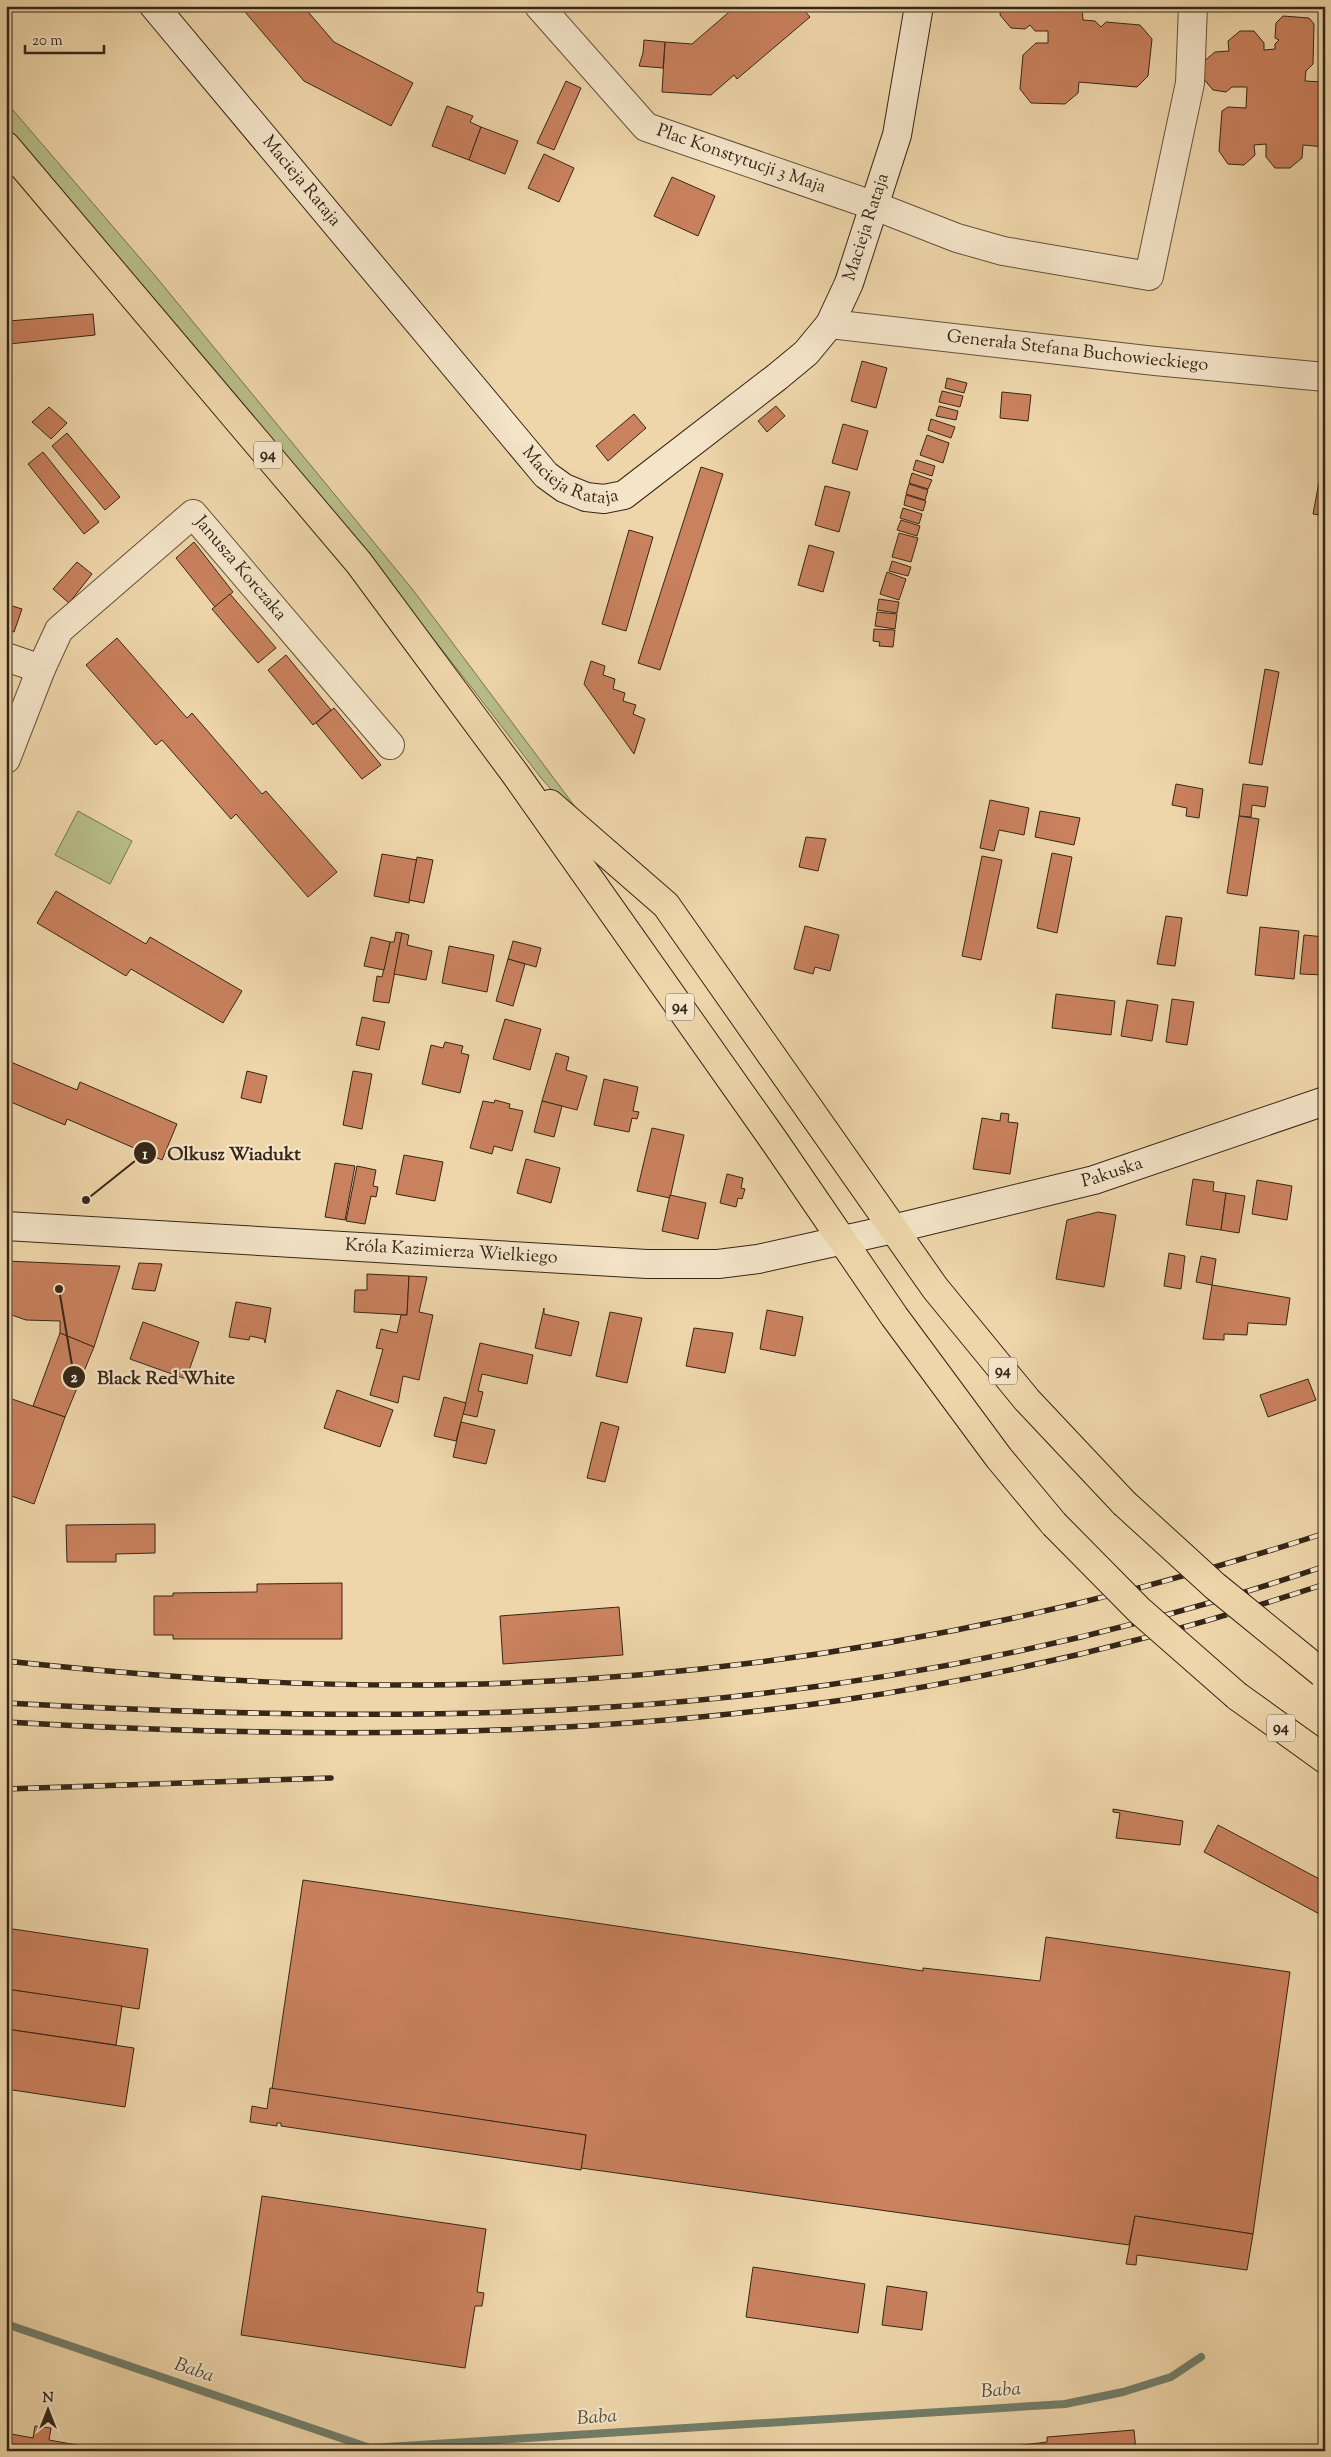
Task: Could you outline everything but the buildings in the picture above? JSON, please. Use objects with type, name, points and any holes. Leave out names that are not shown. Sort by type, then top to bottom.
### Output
[{"type":"main road","name":"94","points":[[6,146],[359,563],[516,775],[843,1240],[894,1316],[999,1458],[1054,1524],[1139,1610],[1237,1696],[1325,1759]]},
{"type":"main road","name":"94","points":[[516,775],[666,905],[935,1288],[1027,1400],[1124,1503],[1215,1586],[1323,1674]]},
{"type":"street","name":"Macieja Rataja","points":[[154,6],[546,475],[564,488],[586,497],[604,499],[624,495],[806,353],[830,324],[850,283],[898,135],[919,6]]},
{"type":"street","name":"Plac Konstytucji 3 Maja","points":[[539,6],[646,128],[875,206],[957,238],[1003,251],[1149,276],[1190,83],[1194,6]]},
{"type":"street","name":"Generała Stefana Buchowieckiego","points":[[830,324],[1155,361],[1325,377]]},
{"type":"street","name":"Janusza Korczaka","points":[[6,759],[41,669],[59,630],[193,514],[390,745]]},
{"type":"street","points":[[6,656],[41,669]]},
{"type":"street","name":"Pakuska","points":[[893,1229],[1094,1180],[1325,1101]]},
{"type":"street","name":"Króla Kazimierza Wielkiego","points":[[6,1226],[695,1265],[758,1259],[893,1229]]},
{"type":"green space","points":[[6,102],[157,278],[413,590],[579,812],[557,796],[541,778],[477,694],[278,447],[6,125]]},
{"type":"green space","points":[[78,811],[132,841],[110,884],[55,855]]},
{"type":"waterway","name":"Baba","points":[[6,2324],[370,2448],[1065,2404],[1123,2392],[1171,2377],[1201,2357]]},
{"type":"railway","points":[[6,1661],[194,1678],[383,1685],[509,1683],[613,1677],[717,1667],[819,1654],[1024,1616],[1125,1592],[1325,1533]]},
{"type":"railway","points":[[6,1703],[232,1713],[384,1714],[535,1711],[701,1700],[882,1677],[1062,1641],[1238,1594],[1325,1566]]},
{"type":"railway","points":[[6,1722],[215,1731],[425,1732],[531,1729],[635,1723],[740,1713],[904,1690],[1026,1666],[1207,1621],[1325,1584]]},
{"type":"railway","points":[[6,1789],[331,1778]]},
{"type":"place","name":"Olkusz Wiadukt","points":[[86,1200]]},
{"type":"place","name":"Black Red White","points":[[59,1289]]}]
